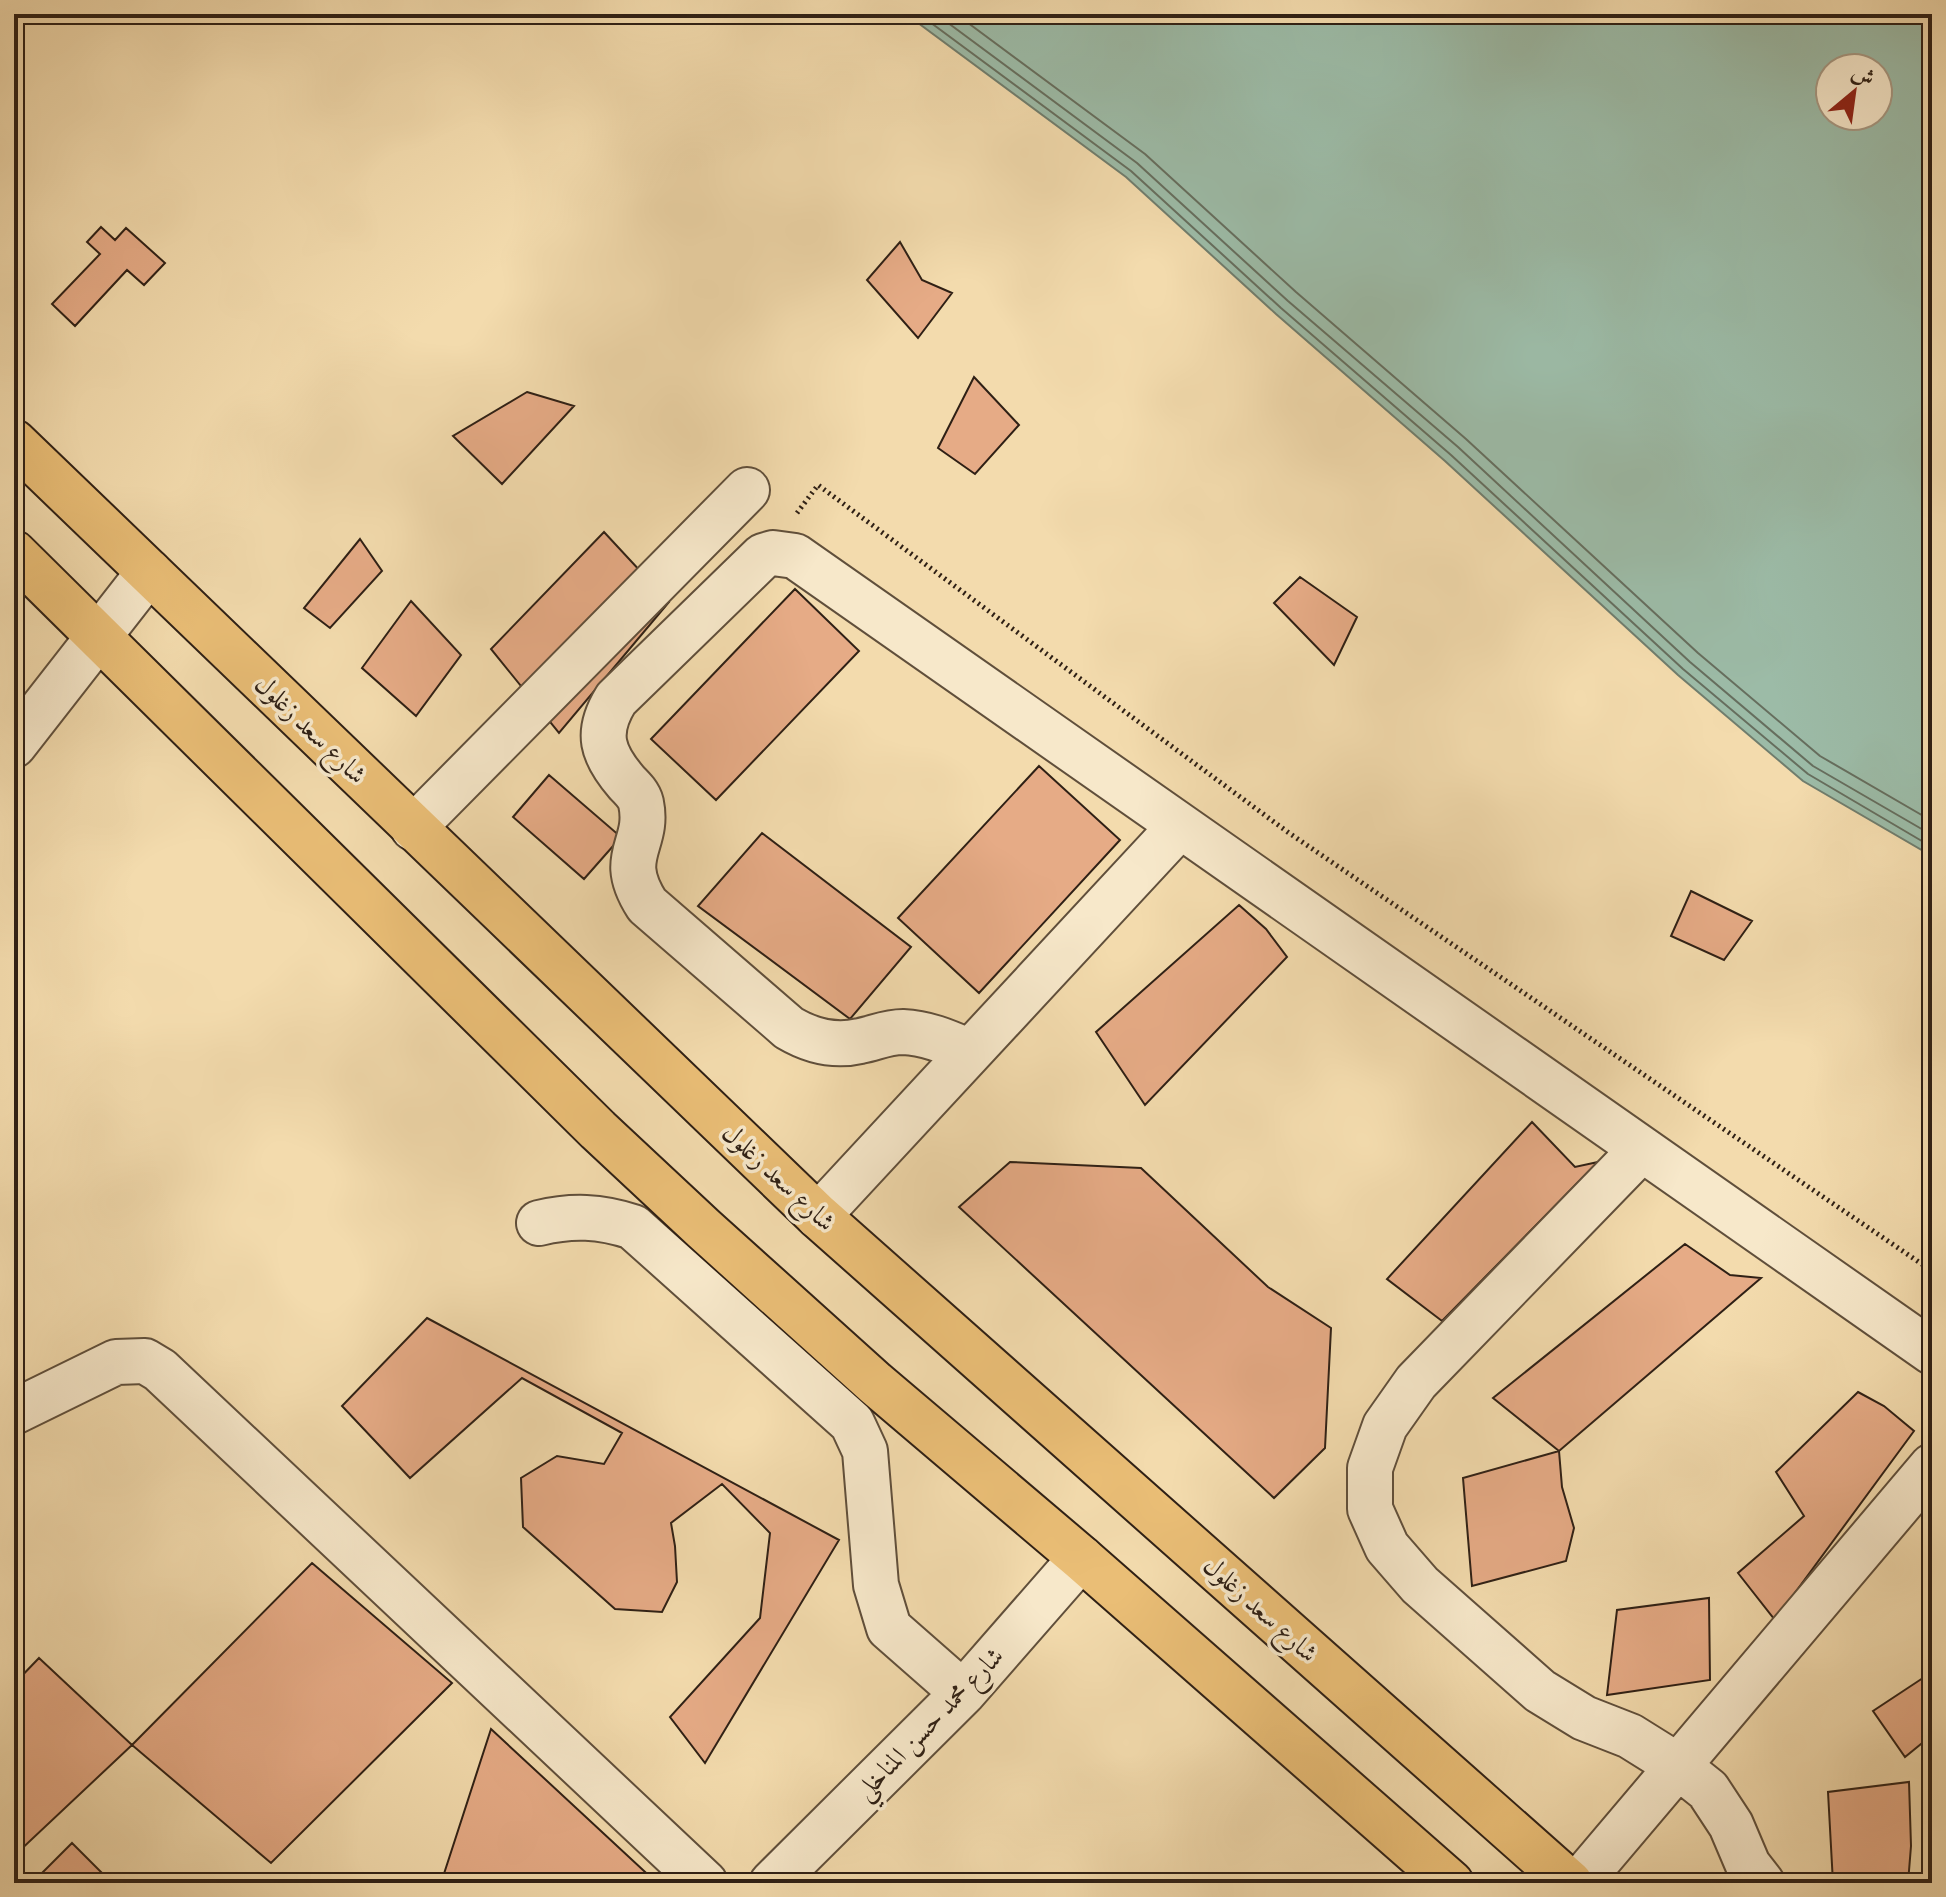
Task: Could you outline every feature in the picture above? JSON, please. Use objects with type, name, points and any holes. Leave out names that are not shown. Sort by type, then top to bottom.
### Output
[{"type":"main road","name":"شارع سعد زغلول","points":[[14,442],[818,1216],[1570,1883]]},
{"type":"main road","points":[[14,553],[598,1130],[821,1336],[1081,1558],[1451,1883]]},
{"type":"street","points":[[413,828],[747,490]]},
{"type":"street","points":[[968,1051],[912,1033],[881,1033],[862,1041],[840,1044],[819,1042],[803,1036],[789,1028],[647,905],[637,889],[632,871],[633,854],[642,827],[642,806],[639,797],[614,768],[607,754],[604,724],[616,699],[754,561],[773,553],[795,556],[1932,1352]]},
{"type":"street","points":[[14,745],[149,572]]},
{"type":"street","points":[[818,1216],[1179,827]]},
{"type":"street","points":[[1641,1150],[1416,1382],[1385,1426],[1370,1468],[1370,1509],[1387,1547],[1420,1585],[1540,1691],[1584,1718],[1630,1736],[1678,1766],[1708,1790],[1731,1825],[1748,1865],[1762,1883]]},
{"type":"street","points":[[539,1223],[578,1216],[597,1217],[633,1227],[852,1423],[865,1451],[876,1585],[889,1628],[963,1693]]},
{"type":"street","points":[[14,1412],[116,1362],[145,1361],[160,1370],[705,1883]]},
{"type":"street","points":[[1579,1883],[1932,1466]]},
{"type":"street","name":"شارع محمد حسن المناخلي","points":[[772,1883],[963,1693],[1081,1558]]},
{"type":"path","points":[[792,520],[818,485],[1289,833],[1932,1271]]},
{"type":"water","points":[[906,14],[1932,14],[1932,856],[1803,781],[1678,675],[1445,461],[1276,314],[1126,177]]},
{"type":"building","points":[[101,227],[115,240],[126,228],[165,263],[144,285],[127,270],[75,326],[52,304],[100,254],[87,242]]},
{"type":"building","points":[[900,242],[922,280],[952,293],[918,338],[867,280]]},
{"type":"building","points":[[974,377],[1019,425],[975,474],[938,448]]},
{"type":"building","points":[[527,392],[574,406],[502,484],[453,436]]},
{"type":"building","points":[[604,532],[669,602],[559,733],[491,649]]},
{"type":"building","points":[[360,539],[382,571],[330,628],[304,608]]},
{"type":"building","points":[[1300,577],[1357,617],[1334,665],[1274,603]]},
{"type":"building","points":[[795,589],[859,651],[716,800],[651,739]]},
{"type":"building","points":[[411,601],[461,655],[416,716],[362,668]]},
{"type":"building","points":[[1039,766],[1120,840],[979,993],[898,918]]},
{"type":"building","points":[[549,775],[621,837],[584,879],[513,817]]},
{"type":"building","points":[[762,833],[911,947],[850,1019],[698,906]]},
{"type":"building","points":[[1691,891],[1752,921],[1724,960],[1671,936]]},
{"type":"building","points":[[1239,905],[1266,929],[1287,957],[1145,1105],[1096,1032]]},
{"type":"building","points":[[1532,1122],[1575,1167],[1598,1162],[1442,1321],[1387,1279]]},
{"type":"building","points":[[1010,1162],[1141,1168],[1268,1287],[1331,1328],[1325,1448],[1274,1498],[959,1207]]},
{"type":"building","points":[[1685,1244],[1730,1275],[1761,1278],[1559,1451],[1493,1398]]},
{"type":"building","points":[[427,1318],[839,1540],[705,1763],[670,1717],[760,1618],[770,1533],[722,1484],[671,1523],[677,1582],[662,1612],[615,1609],[523,1527],[521,1478],[557,1456],[604,1464],[622,1433],[522,1378],[410,1478],[342,1406]]},
{"type":"building","points":[[1858,1392],[1884,1406],[1914,1431],[1775,1620],[1738,1573],[1804,1516],[1776,1472]]},
{"type":"building","points":[[1559,1451],[1562,1487],[1574,1528],[1566,1561],[1472,1586],[1463,1478]]},
{"type":"building","points":[[312,1563],[452,1683],[271,1863],[132,1745]]},
{"type":"building","points":[[1709,1598],[1710,1680],[1607,1695],[1617,1610]]},
{"type":"building","points":[[39,1658],[132,1745],[14,1856],[14,1684]]},
{"type":"building","points":[[1932,1672],[1932,1735],[1905,1757],[1873,1711]]},
{"type":"building","points":[[491,1729],[657,1883],[441,1883]]},
{"type":"building","points":[[1909,1782],[1911,1846],[1908,1883],[1833,1883],[1828,1792]]},
{"type":"building","points":[[72,1843],[112,1883],[32,1883]]}]
